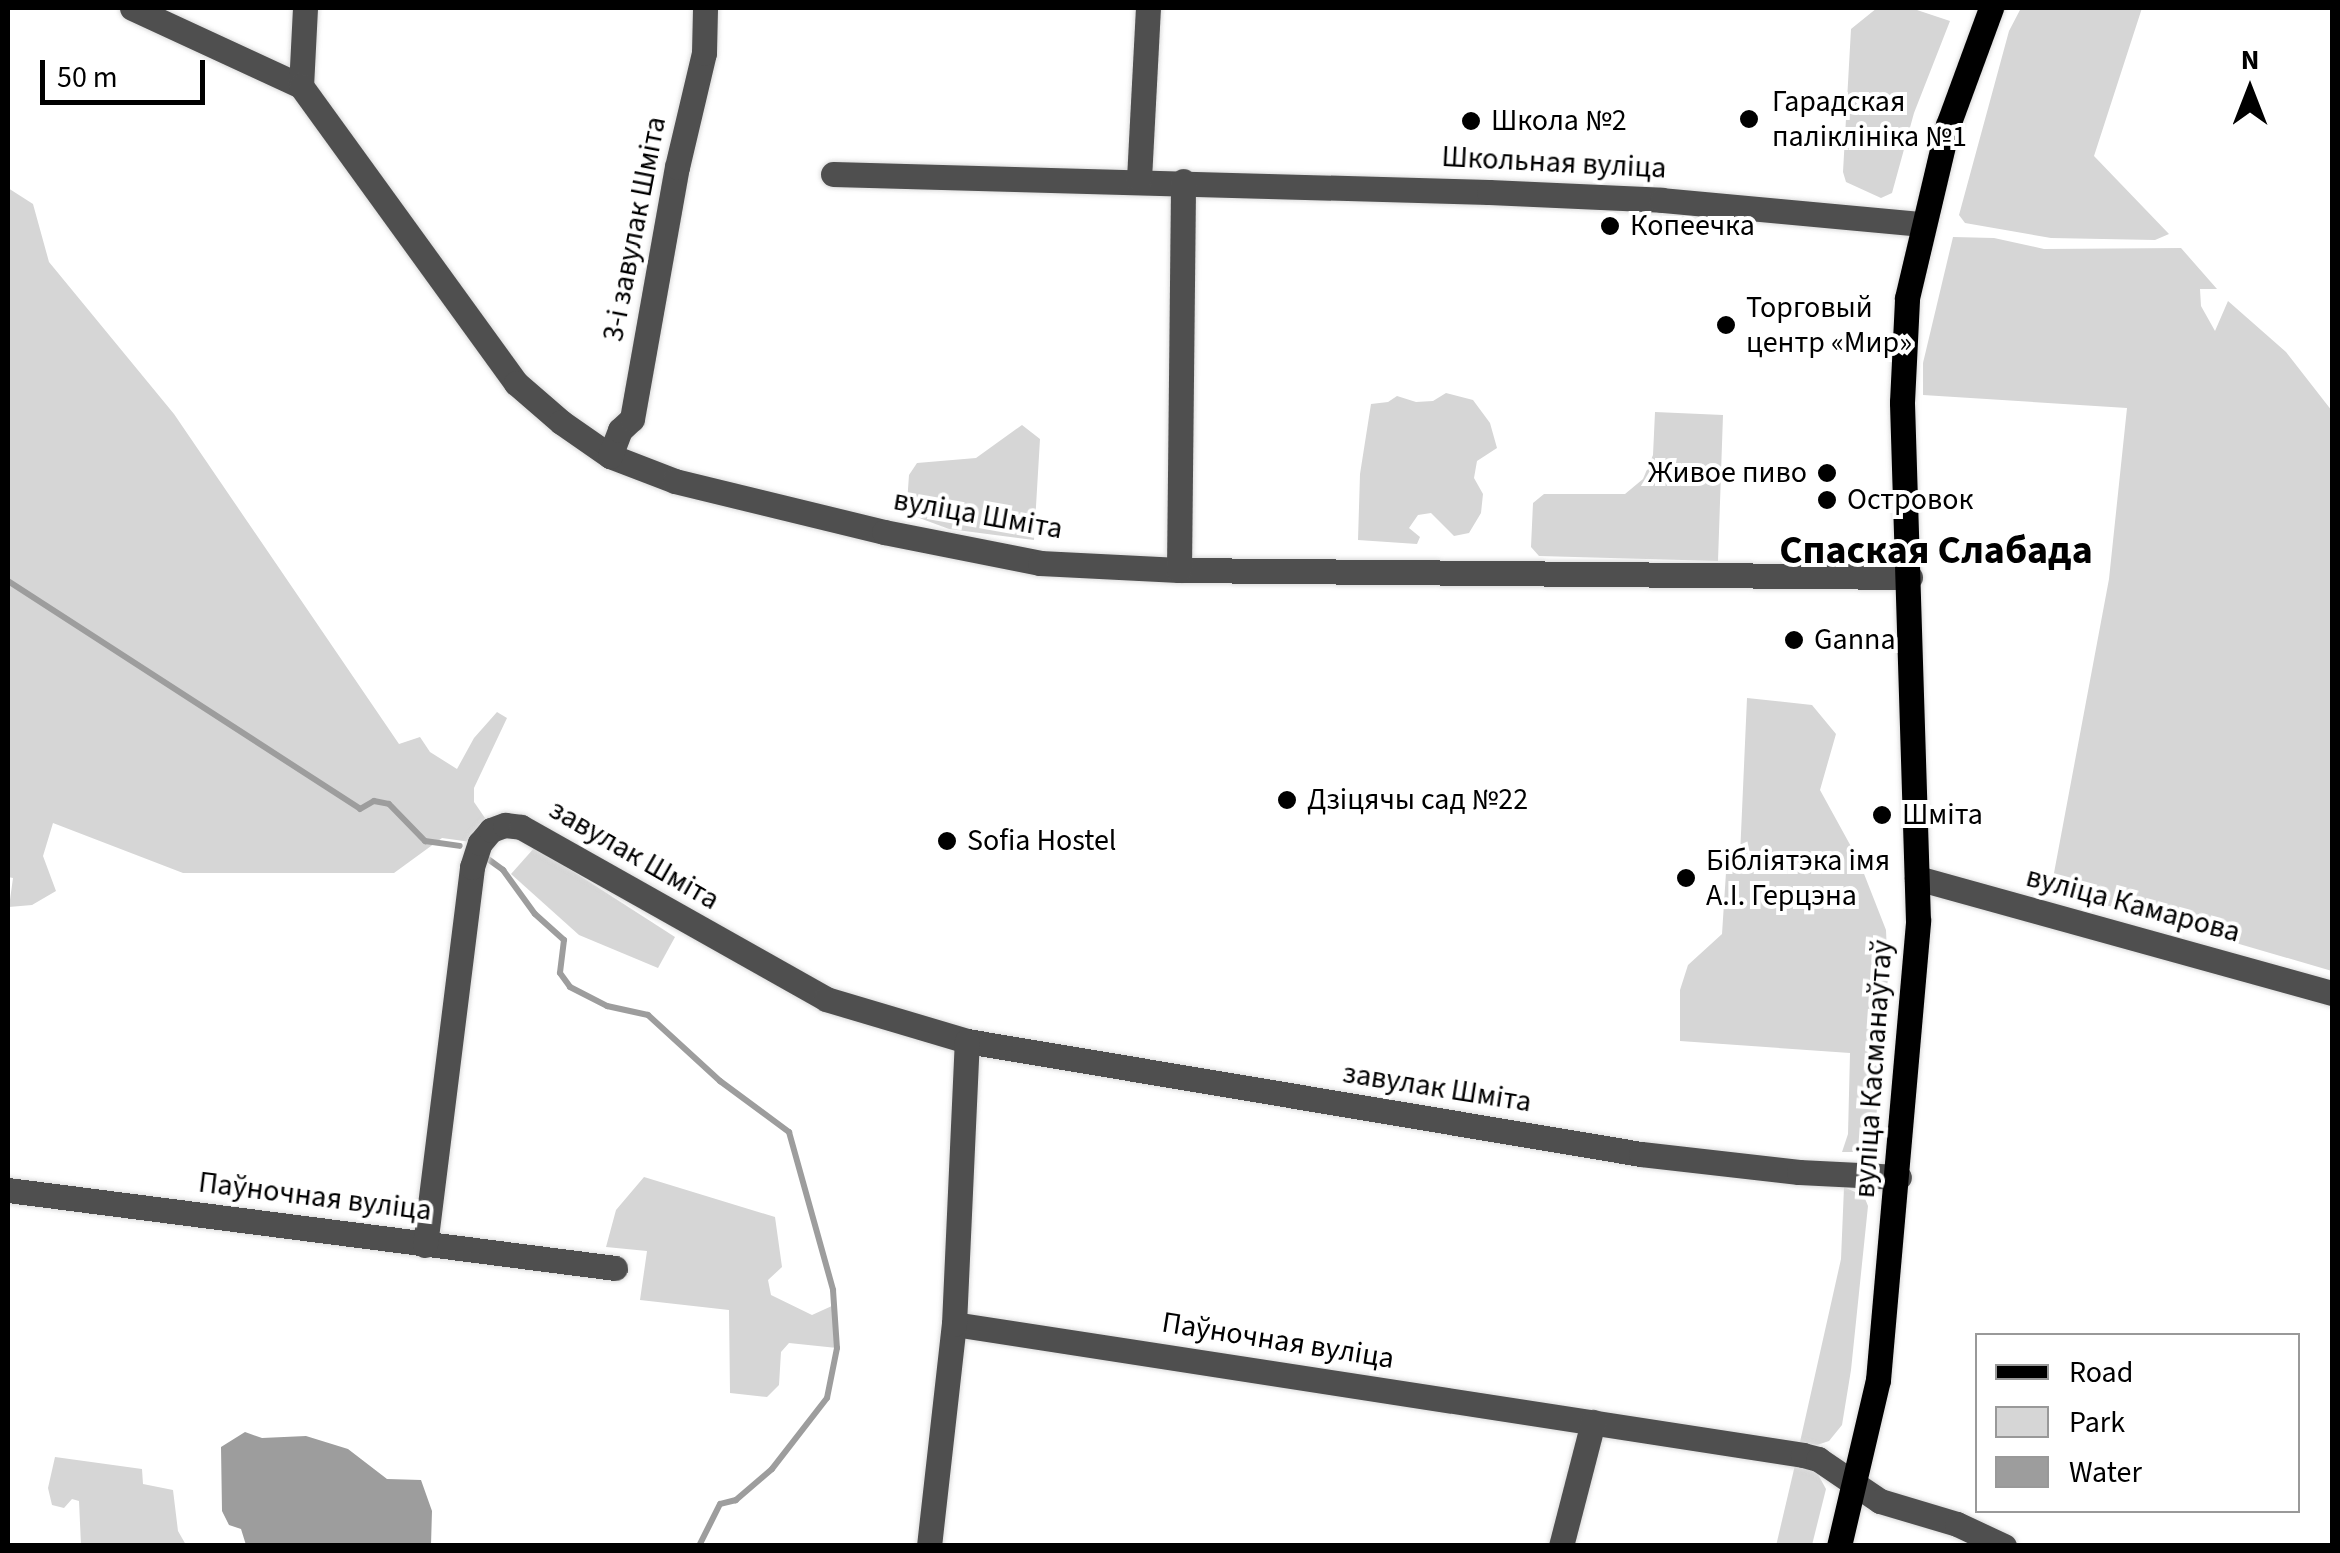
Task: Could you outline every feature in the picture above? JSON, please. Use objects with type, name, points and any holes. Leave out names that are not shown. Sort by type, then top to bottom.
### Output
[{"type":"main road","name":"вуліца Касманаўтаў","points":[[1840,1546],[1878,1380],[1899,1176],[1918,921],[1902,402],[1907,298],[1921,224],[1948,124],[1992,8]]},
{"type":"street","points":[[132,8],[301,86],[305,8]]},
{"type":"street","name":"3-і завулак Шміта","points":[[610,456],[620,430],[632,419],[677,167],[704,53],[705,8]]},
{"type":"street","points":[[1140,180],[1148,8]]},
{"type":"street","name":"вуліца Шміта","points":[[301,86],[516,383],[560,422],[610,456],[676,481],[1040,563],[1179,570],[1910,577]]},
{"type":"street","name":"Школьная вуліца","points":[[833,174],[1183,181],[1662,200],[1921,224]]},
{"type":"street","points":[[1179,570],[1183,181]]},
{"type":"street","name":"завулак Шміта","points":[[425,1245],[472,866],[480,843],[491,830],[505,824],[521,827],[826,998],[967,1041],[1640,1154],[1799,1172],[1899,1176]]},
{"type":"street","name":"вуліца Камарова","points":[[1917,878],[2332,994]]},
{"type":"street","points":[[928,1546],[954,1324],[967,1041]]},
{"type":"street","name":"Паўночная вуліца","points":[[8,1190],[615,1268]]},
{"type":"street","name":"Паўночная вуліца","points":[[954,1324],[1802,1455],[1818,1459],[1857,1485]]},
{"type":"street","points":[[1561,1546],[1592,1422]]},
{"type":"street","points":[[1857,1485],[1880,1501],[1957,1524],[2004,1546]]},
{"type":"green space","points":[[1877,8],[1911,8],[1950,21],[1914,113],[1892,193],[1881,198],[1846,182],[1843,172],[1851,29]]},
{"type":"green space","points":[[2021,8],[2142,8],[2094,156],[2169,234],[2155,240],[2051,238],[1965,223],[1959,215],[2009,31]]},
{"type":"green space","points":[[8,188],[33,204],[49,262],[174,414],[399,744],[420,737],[430,752],[457,769],[474,738],[497,712],[507,718],[474,788],[474,802],[485,818],[471,842],[442,838],[394,873],[183,873],[53,823],[43,856],[56,891],[32,905],[9,907],[13,878],[8,877]]},
{"type":"green space","points":[[1953,237],[1994,238],[2044,249],[2181,248],[2217,289],[2200,289],[2201,306],[2215,331],[2228,301],[2286,352],[2332,411],[2332,971],[2051,889],[2109,579],[2127,408],[1923,395],[1923,363]]},
{"type":"green space","points":[[1446,393],[1473,400],[1490,423],[1497,448],[1477,461],[1474,478],[1483,494],[1481,513],[1469,533],[1454,536],[1431,513],[1418,515],[1409,528],[1420,537],[1417,544],[1358,540],[1360,474],[1371,404],[1388,402],[1397,396],[1416,402],[1433,401]]},
{"type":"green space","points":[[1655,412],[1723,415],[1718,561],[1539,556],[1531,547],[1533,503],[1544,494],[1625,494],[1643,479],[1653,455]]},
{"type":"green space","points":[[1022,425],[1040,439],[1034,540],[949,529],[914,516],[907,503],[909,475],[917,463],[976,458]]},
{"type":"green space","points":[[1747,698],[1812,705],[1836,734],[1820,790],[1859,861],[1886,930],[1888,977],[1874,1144],[1868,1152],[1842,1152],[1848,1134],[1850,1053],[1680,1041],[1680,990],[1688,965],[1722,934],[1727,857],[1740,856]]},
{"type":"green space","points":[[535,847],[675,937],[658,968],[579,935],[511,874]]},
{"type":"green space","points":[[644,1177],[775,1217],[782,1267],[768,1280],[771,1295],[812,1315],[834,1305],[837,1348],[789,1343],[781,1352],[779,1385],[767,1397],[730,1393],[729,1310],[640,1300],[647,1251],[606,1247],[616,1210]]},
{"type":"green space","points":[[1844,1187],[1864,1196],[1868,1206],[1851,1370],[1842,1425],[1829,1441],[1817,1445],[1800,1442],[1841,1259]]},
{"type":"green space","points":[[55,1457],[142,1469],[143,1484],[173,1490],[178,1531],[186,1545],[81,1545],[79,1501],[72,1499],[64,1508],[52,1505],[48,1488]]},
{"type":"green space","points":[[1795,1465],[1815,1469],[1826,1489],[1812,1545],[1776,1546]]},
{"type":"water","points":[[245,1432],[262,1438],[306,1436],[348,1449],[387,1479],[421,1480],[432,1511],[431,1545],[246,1545],[241,1529],[229,1525],[222,1511],[221,1447]]},
{"type":"waterway","points":[[8,581],[360,809],[374,801],[389,804],[425,841],[460,846]]},
{"type":"waterway","points":[[488,859],[503,870],[535,914],[564,940],[560,973],[570,987],[607,1006],[648,1015],[720,1081],[789,1132],[833,1290],[837,1348],[827,1398],[772,1469],[736,1500],[720,1504],[699,1546]]},
{"type":"place","name":"Гарадская паліклініка №1","points":[[1749,119]]},
{"type":"place","name":"Школа №2","points":[[1471,121]]},
{"type":"place","name":"Копеечка","points":[[1610,226]]},
{"type":"place","name":"Торговый центр «Мир»","points":[[1726,325]]},
{"type":"place","name":"Живое пиво","points":[[1827,473]]},
{"type":"place","name":"Островок","points":[[1827,500]]},
{"type":"place","name":"Ganna","points":[[1794,640]]},
{"type":"place","name":"Дзіцячы сад №22","points":[[1287,800]]},
{"type":"place","name":"Шміта","points":[[1882,815]]},
{"type":"place","name":"Sofia Hostel","points":[[947,841]]},
{"type":"place","name":"Бібліятэка імя А.І. Герцэна","points":[[1686,878]]},
{"type":"district","name":"Спаская Слабада","points":[[1936,551]]}]
